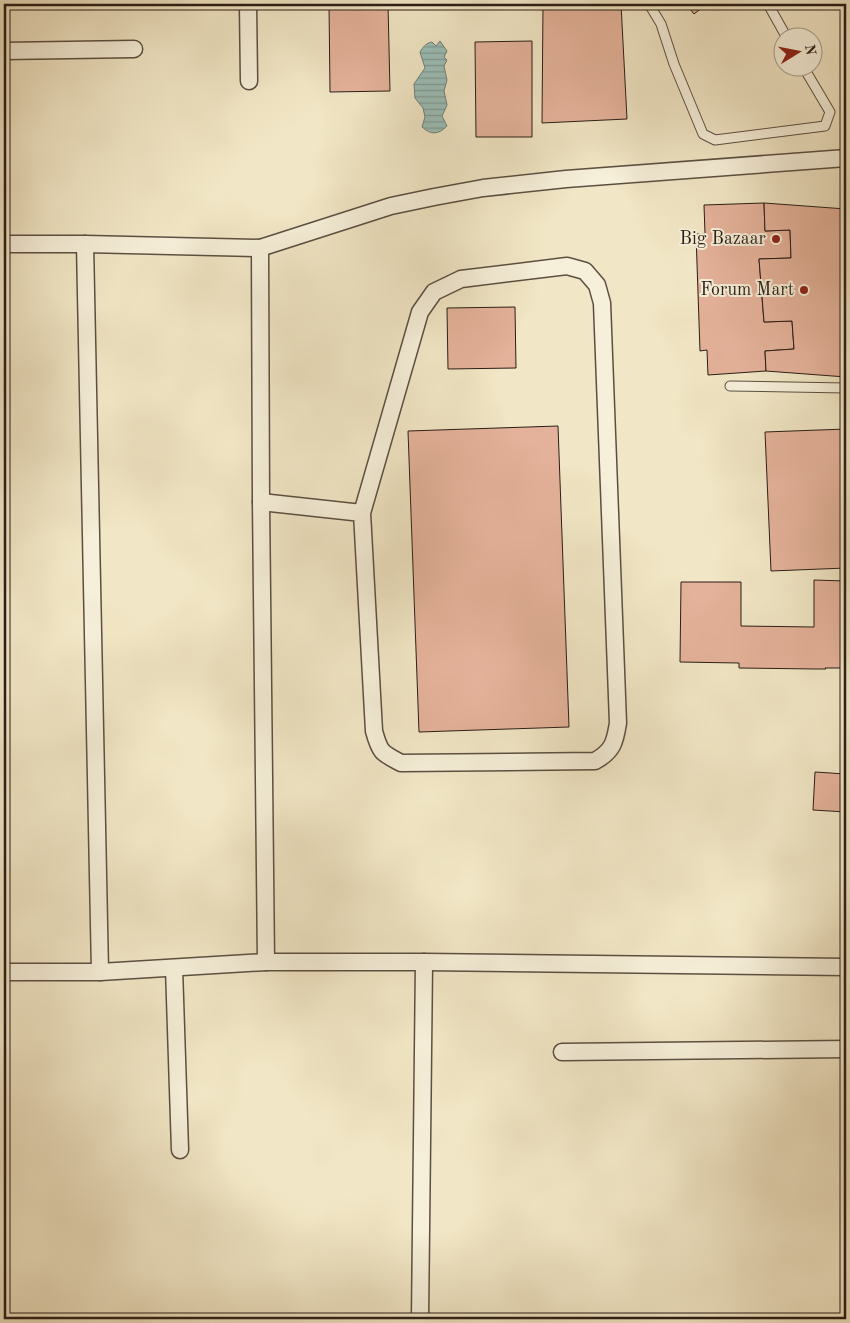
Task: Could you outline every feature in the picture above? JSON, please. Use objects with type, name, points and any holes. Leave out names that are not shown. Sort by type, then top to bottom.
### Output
[{"type":"street","points":[[248,4],[249,81]]},
{"type":"street","points":[[4,51],[134,49]]},
{"type":"street","points":[[4,244],[260,248],[391,206],[434,196],[483,188],[566,179],[846,158]]},
{"type":"street","points":[[85,244],[100,972]]},
{"type":"street","points":[[260,248],[260,502],[266,962]]},
{"type":"street","points":[[567,266],[584,272],[597,284],[602,303],[618,723],[615,740],[606,755],[595,761],[401,763],[385,755],[378,744],[374,731],[362,513],[420,312],[434,292],[461,279],[567,266]]},
{"type":"street","points":[[260,502],[362,513]]},
{"type":"street","points":[[4,972],[100,972],[266,962],[846,967]]},
{"type":"street","points":[[420,1319],[424,962]]},
{"type":"street","points":[[174,968],[180,1150]]},
{"type":"street","points":[[562,1052],[846,1049]]},
{"type":"lane","points":[[648,4],[661,24],[674,64],[703,134],[715,140],[825,126],[830,112],[810,78]]},
{"type":"lane","points":[[768,4],[781,28]]},
{"type":"lane","points":[[730,386],[846,388]]},
{"type":"water","points":[[440,41],[447,51],[444,57],[447,60],[444,66],[447,80],[444,91],[447,105],[442,116],[447,126],[441,131],[431,133],[422,127],[425,117],[423,108],[415,98],[414,84],[425,68],[420,52],[428,43],[432,42],[436,46]]},
{"type":"building","points":[[329,4],[388,4],[390,91],[330,92]]},
{"type":"building","points":[[543,4],[621,4],[627,119],[542,123]]},
{"type":"building","points":[[686,4],[707,4],[694,14]]},
{"type":"building","points":[[532,41],[532,137],[476,137],[475,42]]},
{"type":"building","name":"Forum Mart","points":[[764,203],[765,231],[790,230],[791,258],[759,259],[764,322],[792,321],[794,349],[765,351],[766,371],[708,375],[707,350],[700,351],[696,234],[705,234],[704,205]]},
{"type":"building","name":"Forum Mart","points":[[764,203],[846,209],[846,377],[766,371],[765,351],[794,349],[792,321],[764,322],[759,259],[791,258],[790,230],[765,231]]},
{"type":"building","points":[[515,307],[516,368],[448,369],[447,308]]},
{"type":"building","points":[[558,426],[569,727],[419,732],[408,431]]},
{"type":"building","points":[[846,429],[846,568],[771,571],[765,432]]},
{"type":"building","points":[[814,580],[846,581],[846,668],[739,668],[739,663],[680,662],[681,582],[741,582],[741,626],[814,627]]},
{"type":"building","points":[[815,772],[846,774],[846,812],[813,810]]},
{"type":"place","name":"Big Bazaar","points":[[776,239]]},
{"type":"place","name":"Forum Mart","points":[[804,290]]}]
